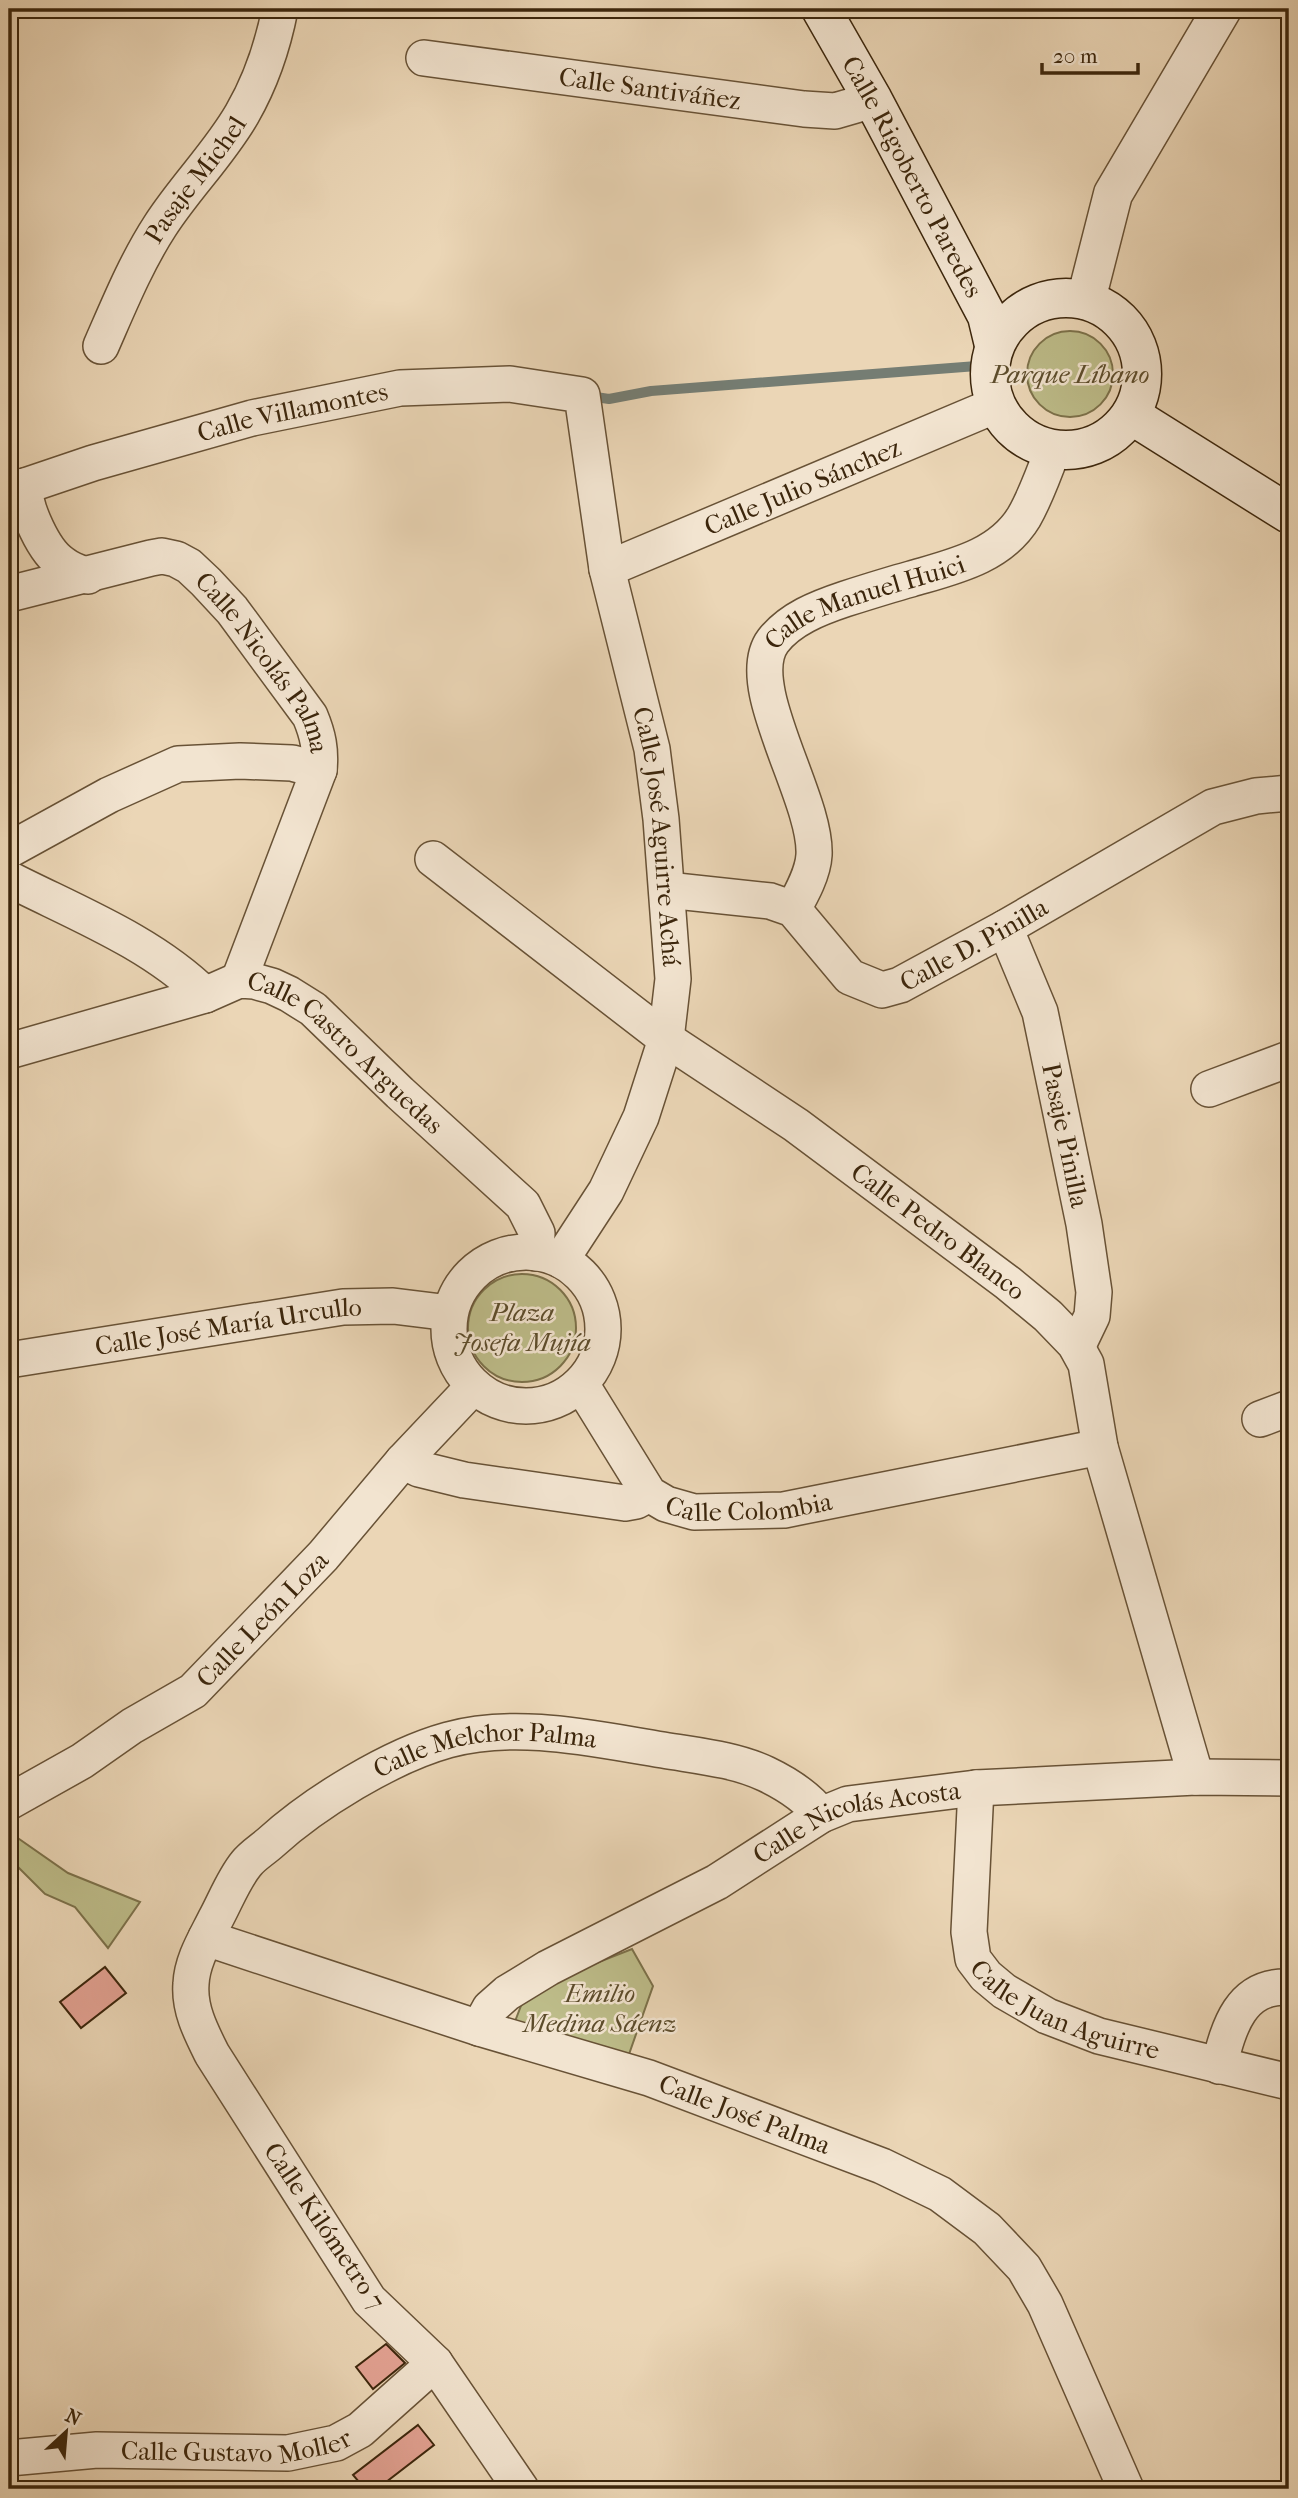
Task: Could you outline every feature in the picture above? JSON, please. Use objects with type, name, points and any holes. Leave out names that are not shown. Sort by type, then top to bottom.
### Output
[{"type":"main road","name":"Calle Rigoberto Paredes","points":[[821,9],[997,323]]},
{"type":"main road","points":[[1086,300],[1113,194],[1222,9]]},
{"type":"main road","points":[[1067,297],[1086,300],[1108,309],[1126,325],[1138,346],[1144,369],[1142,394],[1131,415],[1116,432],[1097,444],[1076,450],[1053,449],[1030,441],[1010,426],[996,405],[990,386],[990,365],[997,323],[1048,299],[1067,297]]},
{"type":"main road","points":[[1131,415],[1289,514]]},
{"type":"street","name":"Pasaje Michel","points":[[101,346],[128,285],[158,229],[242,116],[258,85],[275,34],[280,9]]},
{"type":"street","name":"Calle Santiváñez","points":[[424,58],[804,109],[835,111],[873,100]]},
{"type":"street","name":"Calle Villamontes","points":[[17,487],[252,418],[400,388],[510,384],[582,395]]},
{"type":"street","name":"Calle José Aguirre Achá","points":[[548,1256],[606,1191],[641,1117],[666,1039],[673,978],[662,819],[652,749],[607,569],[582,395]]},
{"type":"street","name":"Calle Julio Sánchez","points":[[607,569],[996,405]]},
{"type":"street","name":"Calle Manuel Huici","points":[[793,909],[802,892],[814,856],[812,828],[802,790],[773,721],[765,669],[771,644],[792,622],[831,604],[973,560],[1001,543],[1023,519],[1053,449]]},
{"type":"street","points":[[17,487],[52,555],[62,564],[88,576]]},
{"type":"street","name":"Calle Nicolás Palma","points":[[9,594],[162,556],[176,559],[189,566],[232,610],[310,716],[318,735],[319,770],[239,980]]},
{"type":"street","points":[[9,850],[109,795],[178,764],[240,761],[292,763],[319,770]]},
{"type":"street","name":"Calle D. Pinilla","points":[[793,909],[850,977],[882,990],[900,985],[1005,928],[1213,807],[1256,796],[1289,793]]},
{"type":"street","name":"Calle Pedro Blanco","points":[[433,859],[666,1039],[796,1125],[1008,1283],[1048,1316],[1075,1344],[1086,1364],[1100,1447],[1196,1777]]},
{"type":"street","points":[[9,879],[144,948],[187,977],[205,995]]},
{"type":"street","points":[[667,890],[770,901],[793,909]]},
{"type":"street","name":"Pasaje Pinilla","points":[[1005,928],[1040,1012],[1084,1224],[1094,1292],[1092,1315],[1080,1340],[1075,1344]]},
{"type":"street","name":"Calle Castro Arguedas","points":[[9,1051],[205,995],[239,980],[272,986],[289,993],[313,1009],[523,1205],[548,1256]]},
{"type":"street","points":[[1209,1089],[1289,1059]]},
{"type":"street","points":[[512,1254],[548,1256],[581,1276],[595,1295],[602,1318],[602,1342],[595,1365],[581,1384],[561,1398],[537,1406],[512,1405],[489,1397],[474,1387],[456,1363],[449,1340],[450,1313],[456,1295],[470,1275],[490,1261],[512,1254]]},
{"type":"street","name":"Calle José María Urcullo","points":[[9,1360],[343,1307],[393,1306],[450,1313]]},
{"type":"street","points":[[581,1384],[649,1494]]},
{"type":"street","name":"Calle León Loza","points":[[9,1802],[82,1761],[132,1726],[193,1691],[323,1556],[403,1461],[474,1387]]},
{"type":"street","name":"Calle Colombia","points":[[403,1461],[419,1469],[464,1480],[625,1503],[649,1494],[666,1504],[694,1512],[784,1510],[1100,1447]]},
{"type":"street","name":"Calle Melchor Palma","points":[[206,1938],[246,1864],[281,1833],[333,1796],[407,1756],[447,1740],[486,1733],[533,1732],[719,1759],[776,1780],[799,1793],[821,1815]]},
{"type":"street","name":"Calle Nicolás Acosta","points":[[479,2028],[490,2008],[507,1993],[548,1968],[717,1882],[821,1815],[848,1804],[976,1788],[1196,1777],[1289,1778]]},
{"type":"street","name":"Calle Juan Aguirre","points":[[976,1788],[968,1932],[973,1959],[986,1976],[1004,1991],[1047,2016],[1099,2036],[1289,2082]]},
{"type":"street","name":"Calle José Palma","points":[[206,1938],[479,2028],[649,2078],[882,2166],[940,2194],[987,2229],[1024,2269],[1045,2304],[1126,2489]]},
{"type":"street","name":"Calle Kilómetro 7","points":[[206,1938],[194,1964],[190,1985],[191,2004],[198,2026],[212,2054],[369,2300],[435,2363],[522,2489]]},
{"type":"street","points":[[1219,2066],[1233,2018],[1246,2003],[1268,1990],[1289,1987]]},
{"type":"street","name":"Calle Gustavo Moller","points":[[9,2458],[97,2450],[288,2453],[336,2443],[360,2430],[435,2363]]},
{"type":"green space","name":"Parque Líbano","points":[[1070,331],[1087,334],[1101,343],[1110,357],[1113,374],[1110,391],[1101,405],[1087,414],[1070,417],[1053,414],[1039,405],[1030,391],[1027,374],[1030,357],[1039,343],[1053,334]]},
{"type":"green space","name":"Plaza Josefa Mujía","points":[[522,1274],[543,1278],[560,1290],[572,1307],[576,1328],[572,1349],[560,1366],[543,1378],[522,1382],[501,1378],[484,1366],[472,1349],[468,1328],[472,1307],[484,1290],[501,1278]]},
{"type":"green space","points":[[12,1834],[68,1873],[140,1902],[108,1948],[75,1907],[45,1894],[9,1858],[9,1837]]},
{"type":"green space","name":"Emilio Medina Sáenz","points":[[632,1949],[653,1986],[628,2057],[514,2024],[524,1998],[586,1967]]},
{"type":"building","points":[[105,1967],[126,1993],[81,2028],[60,2002]]},
{"type":"building","points":[[386,2344],[405,2363],[373,2389],[356,2367]]},
{"type":"building","points":[[418,2425],[434,2445],[377,2489],[365,2489],[353,2475]]},
{"type":"waterway","points":[[589,396],[609,399],[651,391],[990,365]]}]
